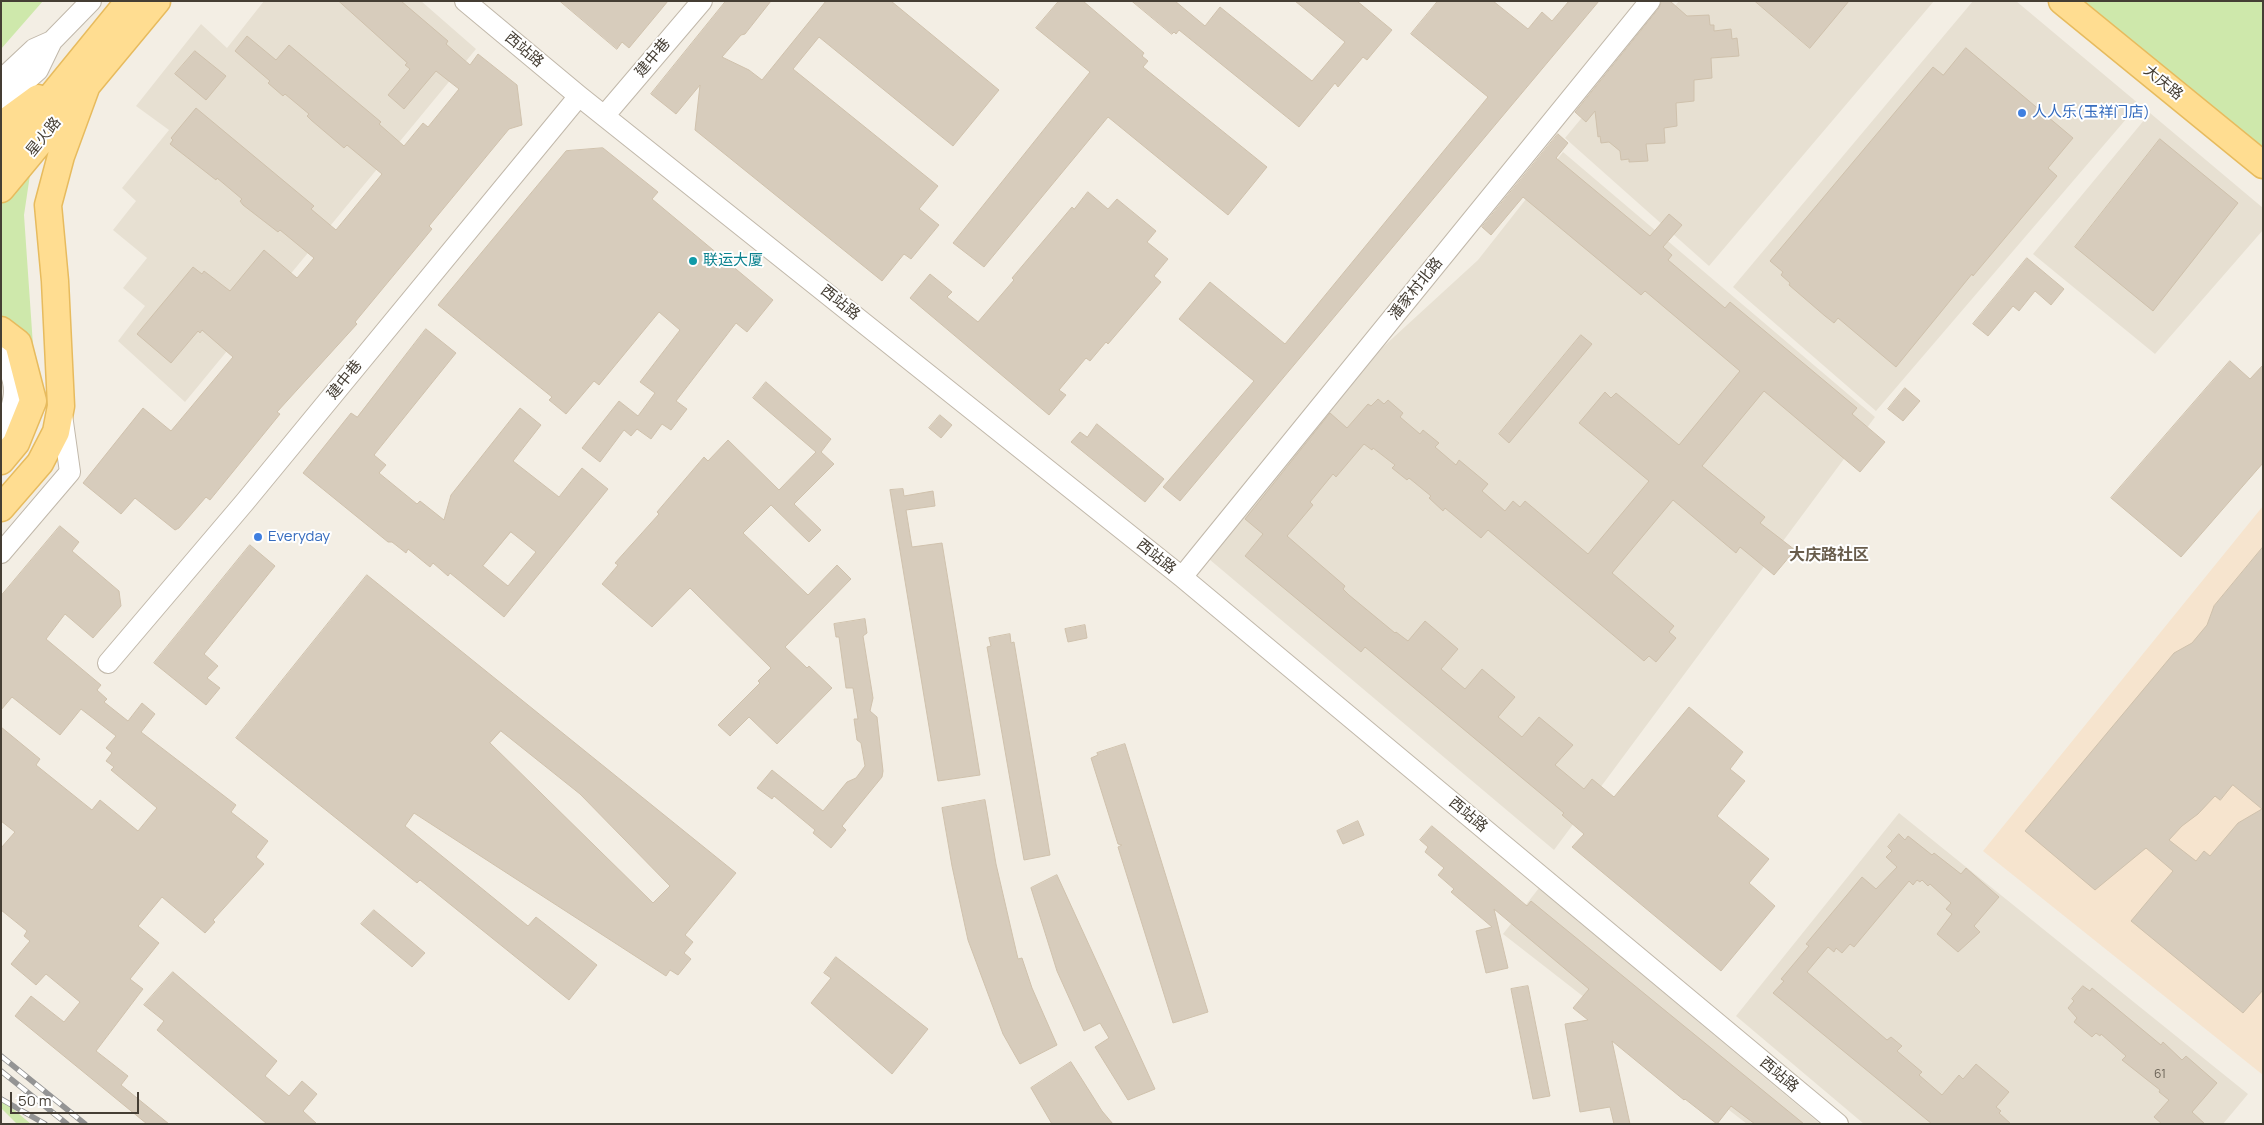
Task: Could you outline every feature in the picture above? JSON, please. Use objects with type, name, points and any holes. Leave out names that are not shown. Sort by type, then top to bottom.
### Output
[{"type":"main road","points":[[1,508],[40,463],[56,432],[61,406],[55,281],[48,205],[79,79],[114,12],[129,1]]},
{"type":"main road","points":[[1,125],[79,79],[157,1]]},
{"type":"main road","name":"大庆路","points":[[2062,1],[2263,166]]},
{"type":"main road","name":"星火路","points":[[1,158],[79,79]]},
{"type":"main road","name":"星火路","points":[[1,189],[79,79]]},
{"type":"main road","points":[[1,330],[18,343],[33,401],[16,442],[1,461]]},
{"type":"street","points":[[1,103],[38,70],[52,41],[91,1]]},
{"type":"street","name":"西站路","points":[[466,1],[579,96],[1182,577],[1838,1124]]},
{"type":"street","name":"建中巷","points":[[605,115],[702,1]]},
{"type":"street","name":"潘家村北路","points":[[1182,577],[1650,1]]},
{"type":"street","points":[[1,80],[34,50],[52,41]]},
{"type":"street","name":"建中巷","points":[[108,663],[244,503],[579,96]]},
{"type":"street","points":[[1,357],[15,384],[12,410],[1,434]]},
{"type":"street","points":[[1,553],[70,472],[61,406]]},
{"type":"shaded area","points":[[264,1],[421,1],[476,49],[185,402],[118,341],[145,306],[123,288],[147,258],[113,230],[136,201],[122,188],[169,130],[136,106],[201,24],[227,48]]},
{"type":"shaded area","points":[[1679,1],[1934,1],[1709,266],[1565,138]]},
{"type":"shaded area","points":[[1973,1],[2016,1],[2139,104],[1876,411],[1733,287]]},
{"type":"shaded area","points":[[2150,113],[2263,208],[2263,230],[2155,354],[2033,254]]},
{"type":"shaded area","points":[[1563,152],[1875,417],[1554,850],[1209,559],[1383,347],[1478,260]]},
{"type":"shaded area","points":[[2263,506],[2263,1075],[1983,851]]},
{"type":"shaded area","points":[[1899,813],[2248,1094],[2223,1124],[1864,1124],[1736,1016]]},
{"type":"shaded area","points":[[1539,888],[1820,1124],[1747,1124],[1503,934]]},
{"type":"green space","points":[[1,1],[43,1],[1,49]]},
{"type":"green space","points":[[2078,1],[2263,1],[2263,153]]},
{"type":"green space","points":[[31,168],[24,215],[36,389],[1,319],[1,204]]},
{"type":"green space","points":[[1,1099],[31,1124],[17,1124],[1,1108]]},
{"type":"building","points":[[339,1],[401,1],[448,41],[446,44],[470,65],[478,54],[517,85],[522,125],[509,129],[429,226],[432,229],[355,322],[357,324],[277,412],[280,414],[210,500],[206,497],[179,528],[175,530],[135,498],[121,514],[83,483],[143,408],[171,431],[233,357],[202,330],[200,333],[198,331],[171,363],[137,334],[193,267],[202,274],[204,271],[230,291],[264,250],[297,278],[314,258],[280,230],[278,232],[243,205],[240,201],[242,199],[217,178],[216,180],[170,144],[173,140],[171,138],[196,108],[314,206],[311,209],[336,230],[382,174],[347,145],[344,148],[311,120],[307,116],[309,114],[285,94],[283,96],[268,83],[270,81],[235,51],[247,36],[276,60],[289,45],[381,122],[379,124],[404,146],[423,123],[428,127],[459,89],[436,71],[404,109],[388,95],[410,69],[405,65],[407,63]]},
{"type":"building","points":[[560,1],[668,1],[629,48],[622,42],[617,49]]},
{"type":"building","points":[[726,1],[771,1],[745,34],[741,35],[722,57],[749,70],[762,80],[826,1],[891,1],[999,90],[953,146],[819,37],[793,69],[938,186],[919,209],[939,225],[911,259],[904,254],[882,281],[695,130],[700,85],[676,114],[651,94]]},
{"type":"building","points":[[1059,1],[1083,1],[1144,53],[1142,56],[1148,61],[1143,67],[1267,167],[1228,215],[1108,117],[984,267],[953,243],[1090,72],[1036,28]]},
{"type":"building","points":[[1132,1],[1175,1],[1205,26],[1220,7],[1312,81],[1345,42],[1295,1],[1357,1],[1392,30],[1367,60],[1363,57],[1338,87],[1335,83],[1299,127],[1179,30],[1176,34],[1174,32],[1172,34]]},
{"type":"building","points":[[1438,1],[1493,1],[1528,29],[1542,12],[1552,21],[1569,1],[1599,1],[1180,501],[1163,487],[1254,381],[1179,319],[1210,282],[1285,344],[1488,97],[1411,34]]},
{"type":"building","points":[[1662,1],[1670,1],[1687,16],[1709,15],[1710,25],[1714,25],[1714,31],[1731,29],[1732,39],[1737,38],[1739,56],[1711,58],[1712,78],[1694,80],[1694,101],[1676,103],[1677,126],[1664,128],[1665,143],[1646,144],[1648,161],[1629,162],[1629,159],[1621,160],[1620,151],[1609,142],[1601,143],[1600,136],[1598,137],[1595,111],[1586,122],[1575,112],[1659,8]]},
{"type":"building","points":[[1755,1],[1849,1],[1810,48]]},
{"type":"building","points":[[1966,48],[2073,138],[2048,168],[2057,176],[1973,276],[1972,274],[1896,367],[1838,318],[1834,323],[1825,316],[1789,285],[1790,283],[1781,275],[1783,272],[1770,261],[1933,67],[1943,75]]},
{"type":"building","points":[[195,51],[226,76],[206,100],[175,74]]},
{"type":"building","points":[[1558,134],[1568,143],[1556,158],[1650,236],[1669,214],[1682,225],[1663,247],[1672,255],[1668,260],[1725,308],[1730,302],[1857,408],[1852,414],[1885,442],[1860,472],[1764,391],[1702,466],[1765,517],[1760,523],[1795,550],[1774,575],[1740,547],[1736,553],[1673,500],[1612,573],[1674,626],[1669,632],[1676,638],[1656,662],[1649,656],[1644,661],[1488,530],[1481,538],[1445,508],[1443,511],[1429,498],[1431,496],[1409,478],[1407,480],[1392,468],[1395,465],[1373,448],[1372,450],[1364,444],[1336,477],[1333,474],[1310,502],[1313,505],[1287,536],[1345,586],[1343,589],[1349,595],[1395,633],[1408,641],[1425,621],[1458,649],[1441,669],[1465,689],[1482,669],[1515,697],[1498,717],[1522,737],[1539,717],[1573,745],[1555,765],[1584,789],[1592,779],[1614,797],[1689,707],[1743,752],[1730,769],[1745,781],[1717,816],[1769,859],[1749,883],[1775,906],[1721,971],[1572,847],[1584,834],[1562,815],[1564,813],[1365,647],[1361,652],[1245,556],[1263,534],[1245,519],[1330,413],[1347,428],[1368,404],[1371,406],[1378,399],[1384,404],[1388,400],[1403,413],[1400,417],[1420,434],[1423,430],[1439,443],[1435,447],[1456,465],[1459,460],[1488,484],[1482,491],[1505,511],[1513,501],[1520,507],[1525,501],[1588,554],[1649,481],[1579,423],[1605,392],[1611,398],[1616,393],[1679,445],[1740,371],[1645,291],[1641,295],[1523,197],[1491,235],[1482,227]]},
{"type":"building","points":[[2160,139],[2238,203],[2153,311],[2075,247]]},
{"type":"building","points":[[603,148],[658,192],[652,199],[773,300],[747,332],[736,323],[676,401],[687,409],[671,430],[662,424],[651,439],[637,429],[631,436],[624,430],[600,462],[582,448],[619,401],[638,416],[655,393],[640,382],[680,330],[659,312],[599,385],[594,381],[566,414],[549,400],[552,397],[438,305],[566,151]]},
{"type":"building","points":[[1088,192],[1108,209],[1117,199],[1156,231],[1147,242],[1168,259],[1154,276],[1161,282],[1108,344],[1106,342],[1090,361],[1086,358],[1059,390],[1066,395],[1049,415],[910,298],[930,274],[952,292],[947,297],[978,322],[1014,280],[1012,278],[1072,207],[1074,209]]},
{"type":"building","points":[[2027,258],[2064,289],[2051,305],[2035,291],[2019,311],[2013,306],[1988,336],[1973,324]]},
{"type":"building","points":[[426,329],[456,353],[374,455],[386,465],[379,473],[417,504],[420,501],[444,520],[451,495],[520,408],[541,425],[513,461],[559,497],[582,468],[608,489],[504,617],[450,573],[448,576],[433,563],[430,567],[408,549],[406,553],[392,542],[388,542],[303,473],[351,413],[357,417]],"holes":[[[511,532],[536,552],[508,586],[483,566]]]},
{"type":"building","points":[[1581,335],[1592,344],[1509,443],[1499,434]]},
{"type":"building","points":[[2230,361],[2250,379],[2263,365],[2263,463],[2181,557],[2111,498]]},
{"type":"building","points":[[766,382],[831,439],[821,452],[834,464],[794,504],[821,530],[809,542],[771,505],[743,533],[808,595],[837,565],[851,579],[785,647],[832,688],[777,744],[749,717],[730,736],[718,725],[760,683],[758,681],[771,668],[690,588],[652,627],[602,584],[618,565],[615,563],[659,514],[657,512],[704,457],[708,461],[728,440],[779,490],[816,452],[753,398]]},
{"type":"building","points":[[1905,388],[1920,401],[1903,421],[1888,409]]},
{"type":"building","points":[[940,415],[952,425],[941,438],[929,428]]},
{"type":"building","points":[[1097,424],[1164,479],[1145,502],[1071,442],[1080,432],[1087,437]]},
{"type":"building","points":[[903,489],[904,496],[933,491],[935,506],[906,510],[912,547],[942,543],[980,775],[938,781],[890,490]]},
{"type":"building","points":[[60,526],[79,542],[72,551],[119,591],[121,606],[93,638],[65,614],[46,639],[101,685],[97,690],[107,699],[104,702],[128,721],[142,703],[155,714],[141,732],[236,805],[231,812],[268,841],[256,857],[264,864],[213,920],[215,922],[205,933],[162,897],[138,926],[159,943],[130,979],[143,989],[96,1051],[128,1076],[121,1085],[169,1124],[147,1124],[15,1016],[31,996],[64,1022],[80,1002],[46,974],[36,985],[11,964],[30,941],[24,936],[27,931],[1,910],[1,848],[15,832],[1,821],[1,727],[40,759],[36,765],[92,810],[100,800],[138,831],[157,808],[111,770],[114,767],[106,761],[112,753],[106,748],[116,736],[81,709],[60,735],[12,697],[1,710],[1,596]]},
{"type":"building","points":[[250,545],[275,566],[204,654],[218,666],[207,678],[220,688],[206,705],[154,663]]},
{"type":"building","points":[[2263,547],[2263,990],[2243,1013],[2131,921],[2173,871],[2146,848],[2095,890],[2025,831],[2174,653],[2192,643],[2207,625],[2214,606]],"holes":[[[2233,785],[2262,809],[2238,823],[2210,856],[2204,851],[2196,861],[2169,840],[2215,796],[2220,800]]]},
{"type":"building","points":[[367,575],[736,873],[685,935],[693,942],[684,953],[691,959],[678,975],[670,970],[666,976],[414,813],[405,826],[528,926],[536,917],[597,965],[569,1000],[420,880],[417,883],[236,738]],"holes":[[[501,731],[580,794],[670,886],[653,903],[490,743]]]},
{"type":"building","points":[[865,619],[867,633],[863,636],[873,698],[870,711],[877,717],[883,771],[882,777],[842,826],[846,830],[831,848],[813,833],[815,830],[774,796],[772,799],[757,788],[772,770],[823,811],[847,782],[856,778],[865,766],[861,743],[857,740],[854,719],[858,719],[853,688],[846,688],[839,637],[836,637],[834,624]]},
{"type":"building","points":[[1085,625],[1087,638],[1068,642],[1065,629]]},
{"type":"building","points":[[1010,634],[1011,643],[1014,642],[1050,855],[1024,860],[987,647],[991,646],[989,638]]},
{"type":"building","points":[[1125,744],[1208,1012],[1173,1023],[1118,847],[1122,845],[1118,844],[1091,758],[1098,755],[1097,753]]},
{"type":"building","points":[[985,800],[996,864],[1018,959],[1022,958],[1032,988],[1057,1045],[1020,1064],[1003,1034],[968,940],[942,808]]},
{"type":"building","points":[[1358,821],[1364,835],[1343,844],[1337,831]]},
{"type":"building","points":[[1432,826],[1527,906],[1531,901],[1804,1124],[1755,1124],[1731,1106],[1717,1124],[1684,1100],[1612,1041],[1630,1124],[1614,1124],[1610,1107],[1580,1112],[1565,1024],[1588,1020],[1573,1008],[1589,989],[1494,909],[1508,968],[1486,973],[1476,931],[1492,927],[1451,892],[1454,889],[1438,875],[1444,868],[1425,852],[1428,847],[1420,840]]},
{"type":"building","points":[[1899,834],[1905,840],[1908,836],[1961,874],[1966,868],[1999,897],[1974,926],[1980,932],[1958,952],[1937,934],[1952,914],[1946,909],[1951,903],[1930,884],[1928,886],[1922,880],[1920,882],[1917,880],[1913,885],[1909,881],[1854,947],[1850,944],[1842,953],[1836,948],[1834,952],[1828,947],[1807,972],[1887,1040],[1891,1037],[1902,1046],[1897,1051],[1922,1072],[1919,1075],[1942,1095],[1959,1075],[1963,1079],[1976,1064],[2009,1092],[1996,1107],[2001,1111],[1999,1113],[2011,1124],[1932,1124],[1773,993],[1784,981],[1781,979],[1809,946],[1806,944],[1862,877],[1876,889],[1897,867],[1886,857],[1892,851],[1888,847]]},
{"type":"building","points":[[1057,875],[1155,1089],[1128,1100],[1095,1047],[1109,1038],[1100,1023],[1084,1031],[1057,971],[1031,888]]},
{"type":"building","points":[[374,910],[425,953],[412,967],[361,924]]},
{"type":"building","points":[[836,957],[928,1029],[892,1074],[811,1003],[831,978],[824,973]]},
{"type":"building","points":[[173,972],[277,1061],[265,1076],[289,1096],[302,1081],[317,1094],[303,1111],[317,1124],[267,1124],[157,1030],[164,1021],[144,1005]]},
{"type":"building","points":[[1528,986],[1550,1096],[1533,1099],[1511,989]]},
{"type":"building","points":[[2083,986],[2090,991],[2092,988],[2161,1045],[2163,1042],[2182,1060],[2186,1056],[2217,1083],[2192,1112],[2205,1124],[2162,1124],[2154,1117],[2169,1100],[2159,1092],[2160,1090],[2122,1060],[2126,1056],[2101,1034],[2100,1036],[2096,1033],[2092,1037],[2074,1022],[2077,1018],[2068,1008],[2074,1001],[2072,999]]},
{"type":"building","points":[[1071,1062],[1102,1111],[1113,1124],[1052,1124],[1031,1088]]},
{"type":"railway","points":[[1,1056],[85,1124]]},
{"type":"railway","points":[[1,1071],[67,1124]]},
{"type":"railway","points":[[1,1099],[45,1124]]},
{"type":"place","name":"人人乐(玉祥门店)","points":[[2022,113]]},
{"type":"place","name":"联运大厦","points":[[693,261]]},
{"type":"place","name":"Everyday","points":[[258,537]]},
{"type":"district","name":"大庆路社区","points":[[1829,556]]}]
